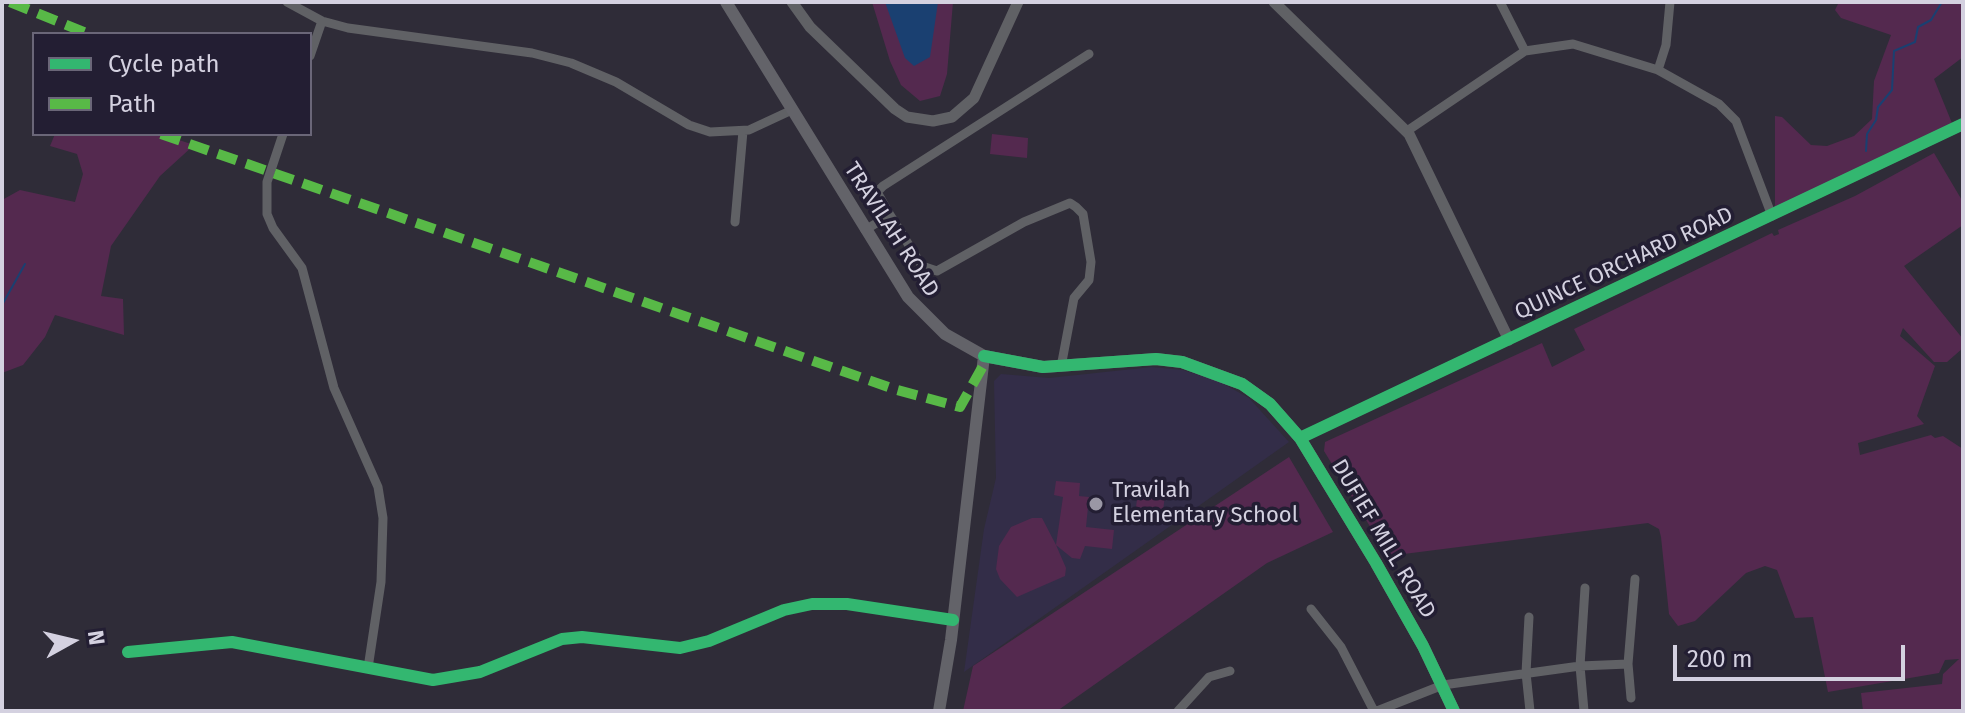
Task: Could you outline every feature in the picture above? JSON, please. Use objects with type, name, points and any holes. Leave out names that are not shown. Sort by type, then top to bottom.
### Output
[{"type":"main road","name":"TRAVILAH ROAD","points":[[726,2],[908,297],[929,321],[984,356]]},
{"type":"main road","name":"DUFIEF MILL ROAD","points":[[984,356],[1007,362],[1061,367],[1156,359],[1197,366],[1242,384],[1270,404],[1300,438],[1389,586],[1454,711]]},
{"type":"main road","points":[[939,711],[953,620],[984,356]]},
{"type":"street","points":[[287,2],[322,21],[560,60],[616,82],[689,125],[725,133],[743,131],[792,110]]},
{"type":"street","points":[[792,2],[817,35],[895,109],[907,117],[933,121],[952,117],[974,98],[1018,2]]},
{"type":"street","points":[[1274,2],[1407,131],[1509,340]]},
{"type":"street","points":[[1500,2],[1525,51]]},
{"type":"street","points":[[1658,70],[1666,45],[1670,2],[1663,2]]},
{"type":"street","points":[[312,50],[322,21]]},
{"type":"street","points":[[1407,131],[1525,51],[1573,44],[1658,70],[1719,104],[1736,121],[1772,216]]},
{"type":"street","points":[[1061,367],[1074,298],[1089,280],[1091,262],[1087,228],[1076,207],[1070,203],[1024,222],[937,271],[922,266],[877,192],[1089,54]]},
{"type":"street","name":"QUINCE ORCHARD ROAD","points":[[1300,438],[1963,124]]},
{"type":"street","points":[[735,222],[743,131]]},
{"type":"street","points":[[282,136],[267,182],[267,214],[273,228],[302,268],[334,388],[373,473],[383,518],[381,582],[368,668]]},
{"type":"street","points":[[865,230],[890,215]]},
{"type":"street","points":[[1631,698],[1628,664],[1635,579]]},
{"type":"street","points":[[1584,711],[1580,666],[1585,588]]},
{"type":"street","points":[[128,652],[195,642],[232,642],[433,680],[455,679],[562,639],[582,637],[680,648],[709,641],[784,610],[812,604],[847,604],[953,620]]},
{"type":"street","points":[[1311,609],[1341,647],[1375,711],[1443,685],[1580,666],[1628,664]]},
{"type":"street","points":[[1529,617],[1526,673],[1530,711]]},
{"type":"street","points":[[1178,711],[1209,677],[1230,671]]},
{"type":"shaded area","points":[[872,2],[953,2],[947,74],[940,96],[920,101],[901,85],[890,61]]},
{"type":"shaded area","points":[[1839,2],[1963,2],[1963,57],[1934,79],[1954,128],[1769,218],[1775,205],[1775,116],[1782,117],[1811,145],[1827,146],[1854,136],[1872,119],[1874,81],[1891,35],[1841,18],[1835,10]]},
{"type":"shaded area","points":[[992,134],[1028,138],[1027,158],[990,154]]},
{"type":"shaded area","points":[[54,136],[167,136],[194,145],[160,176],[111,246],[101,296],[123,299],[124,335],[55,315],[45,337],[23,365],[2,373],[2,200],[20,190],[75,202],[83,174],[77,154],[50,146]]},
{"type":"shaded area","points":[[1934,153],[1963,202],[1963,225],[1904,266],[1963,339],[1963,348],[1947,362],[1934,362],[1903,328],[1900,336],[1935,366],[1917,416],[1924,424],[1858,443],[1860,455],[1931,435],[1935,438],[1943,436],[1963,449],[1963,711],[1863,711],[1861,693],[1942,684],[1943,674],[1959,659],[1945,660],[1939,673],[1828,692],[1813,617],[1795,618],[1777,570],[1765,566],[1746,573],[1695,621],[1678,626],[1669,614],[1659,529],[1648,523],[1388,556],[1324,451],[1325,442],[1542,343],[1552,367],[1585,350],[1574,329],[1772,233],[1774,236],[1779,234],[1778,230],[1855,196]]},
{"type":"shaded area","name":"Travilah Elementary School","points":[[1152,367],[1183,370],[1218,381],[1249,398],[1289,442],[964,672],[984,529],[996,478],[994,381],[1001,374],[1049,378]]},
{"type":"shaded area","points":[[1289,457],[1333,532],[1267,563],[1057,711],[963,711],[973,666]]},
{"type":"shaded area","points":[[1056,481],[1080,483],[1079,496],[1089,497],[1086,527],[1114,530],[1112,549],[1085,546],[1080,559],[1072,558],[1056,545],[1063,497],[1054,495]]},
{"type":"shaded area","points":[[1139,484],[1166,487],[1163,511],[1136,507]]},
{"type":"shaded area","points":[[1032,518],[1042,518],[1066,568],[1065,576],[1017,597],[1000,579],[996,569],[999,546],[1011,527]]},
{"type":"water","points":[[885,2],[938,2],[930,57],[914,66],[905,58]]},
{"type":"waterway","points":[[1866,151],[1867,134],[1876,120],[1878,107],[1892,90],[1894,51],[1915,42],[1918,27],[1931,20],[1942,2]]},
{"type":"waterway","points":[[2,305],[25,264]]},
{"type":"marked path","points":[[10,2],[84,32]]},
{"type":"marked path","points":[[167,136],[897,390],[960,407],[983,366]]},
{"type":"cycle path","points":[[1300,438],[1963,124]]},
{"type":"cycle path","points":[[984,356],[1043,367],[1156,359],[1182,362],[1242,384],[1270,404],[1300,438],[1376,563],[1423,646],[1454,711]]},
{"type":"cycle path","points":[[128,652],[232,642],[433,680],[480,672],[562,639],[582,637],[680,648],[709,641],[784,610],[812,604],[847,604],[953,620]]},
{"type":"place","name":"Travilah Elementary School","points":[[1096,504]]}]
